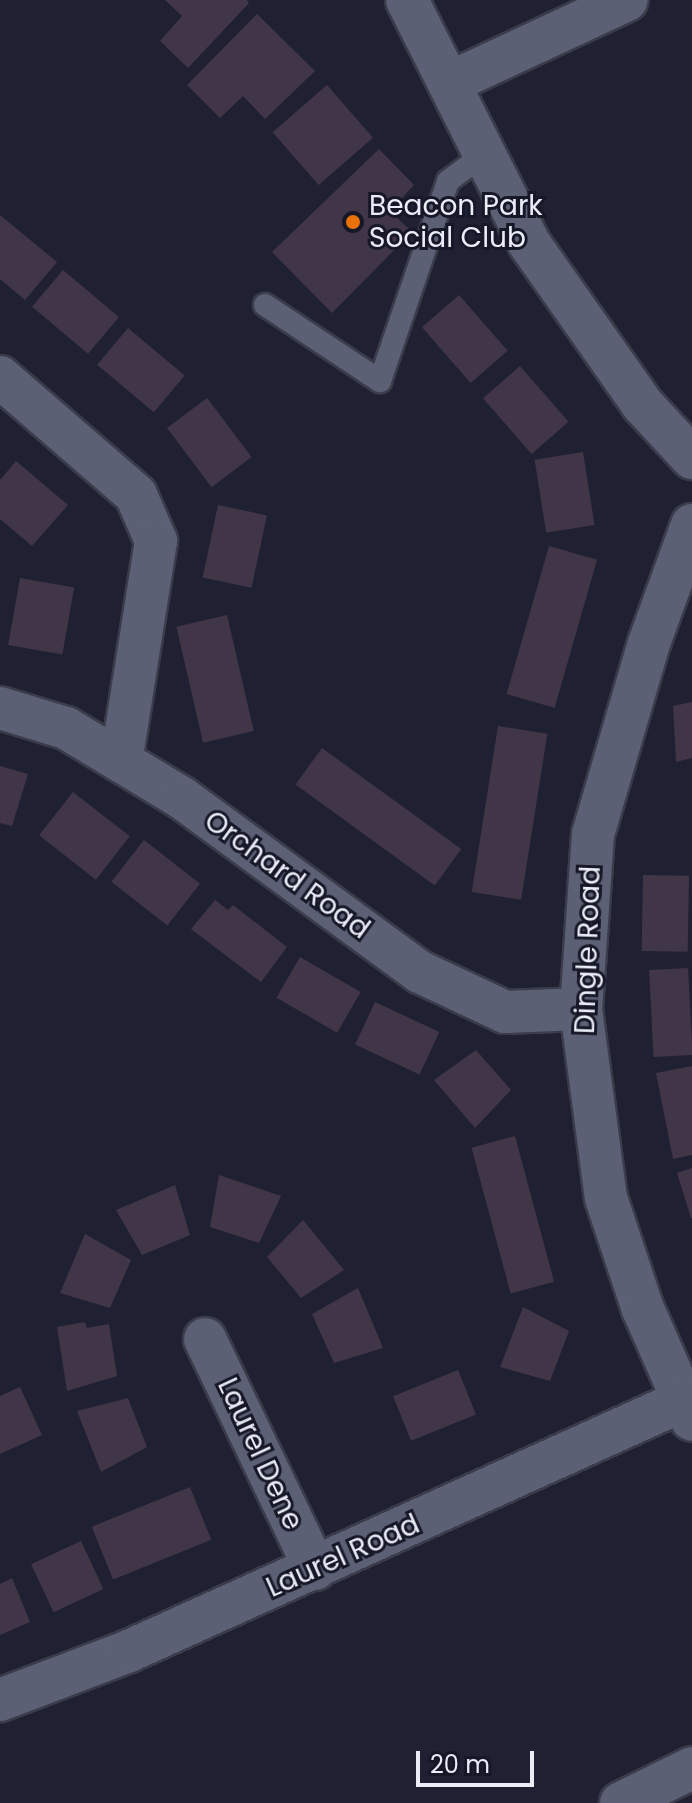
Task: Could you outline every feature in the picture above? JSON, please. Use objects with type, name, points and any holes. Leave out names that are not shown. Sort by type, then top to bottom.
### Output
[{"type":"street","points":[[407,0],[482,156],[529,243],[642,404],[692,458]]},
{"type":"street","points":[[449,83],[627,0]]},
{"type":"street","points":[[0,377],[136,495],[156,541],[121,761]]},
{"type":"street","name":"Dingle Road","points":[[687,1410],[606,1198],[581,1009],[593,834],[649,643],[692,525]]},
{"type":"street","name":"Orchard Road","points":[[0,708],[66,728],[121,761],[194,807],[420,972],[505,1012],[581,1009]]},
{"type":"street","name":"Laurel Dene","points":[[205,1339],[315,1569]]},
{"type":"street","name":"Laurel Road","points":[[0,1700],[687,1410]]},
{"type":"street","points":[[621,1803],[692,1768]]},
{"type":"lane","points":[[265,305],[380,381],[448,181],[482,156]]},
{"type":"building","points":[[165,0],[247,0],[249,3],[188,68],[160,41],[182,16]]},
{"type":"building","points":[[257,14],[315,71],[265,119],[243,96],[220,118],[187,85]]},
{"type":"building","points":[[327,85],[373,138],[319,185],[273,132]]},
{"type":"building","name":"Beacon Park Social Club","points":[[379,149],[414,185],[390,211],[412,232],[332,313],[272,252]]},
{"type":"building","points":[[0,215],[57,262],[25,300],[0,279]]},
{"type":"building","points":[[63,270],[119,317],[88,354],[32,307]]},
{"type":"building","points":[[459,295],[508,351],[471,383],[422,327]]},
{"type":"building","points":[[128,328],[185,376],[154,412],[97,365]]},
{"type":"building","points":[[520,366],[569,422],[532,454],[483,398]]},
{"type":"building","points":[[207,398],[252,457],[212,487],[167,428]]},
{"type":"building","points":[[583,452],[595,525],[546,533],[535,460]]},
{"type":"building","points":[[16,461],[68,505],[32,546],[0,519],[0,480]]},
{"type":"building","points":[[218,505],[267,515],[252,588],[203,577]]},
{"type":"building","points":[[549,546],[597,560],[555,708],[507,694]]},
{"type":"building","points":[[20,578],[74,588],[62,655],[8,645]]},
{"type":"building","points":[[227,615],[254,731],[203,743],[176,627]]},
{"type":"building","points":[[692,702],[692,758],[676,762],[673,706]]},
{"type":"building","points":[[498,726],[547,734],[521,900],[472,892]]},
{"type":"building","points":[[322,748],[461,849],[435,886],[296,784]]},
{"type":"building","points":[[0,766],[28,774],[12,826],[0,823]]},
{"type":"building","points":[[73,792],[130,836],[96,880],[39,835]]},
{"type":"building","points":[[144,840],[200,884],[167,925],[111,882]]},
{"type":"building","points":[[643,875],[689,876],[688,952],[642,951]]},
{"type":"building","points":[[215,900],[228,910],[233,905],[287,947],[261,982],[191,929]]},
{"type":"building","points":[[300,957],[361,992],[337,1033],[277,998]]},
{"type":"building","points":[[688,968],[692,1055],[654,1057],[649,970]]},
{"type":"building","points":[[375,1002],[439,1032],[419,1075],[355,1045]]},
{"type":"building","points":[[476,1050],[511,1090],[475,1128],[434,1080]]},
{"type":"building","points":[[692,1066],[692,1155],[673,1159],[656,1073]]},
{"type":"building","points":[[515,1136],[554,1282],[511,1294],[472,1148]]},
{"type":"building","points":[[692,1168],[692,1218],[691,1218],[677,1173]]},
{"type":"building","points":[[219,1175],[281,1196],[259,1243],[210,1227]]},
{"type":"building","points":[[175,1185],[190,1235],[142,1255],[116,1210]]},
{"type":"building","points":[[303,1220],[344,1270],[301,1298],[267,1257]]},
{"type":"building","points":[[85,1234],[131,1260],[110,1308],[60,1293]]},
{"type":"building","points":[[358,1288],[383,1348],[334,1363],[312,1314]]},
{"type":"building","points":[[523,1307],[569,1331],[550,1381],[500,1367]]},
{"type":"building","points":[[85,1322],[87,1328],[109,1324],[117,1376],[67,1391],[57,1327]]},
{"type":"building","points":[[458,1370],[476,1415],[411,1441],[393,1396]]},
{"type":"building","points":[[20,1387],[42,1435],[0,1454],[0,1396]]},
{"type":"building","points":[[128,1398],[147,1447],[101,1472],[77,1411]]},
{"type":"building","points":[[190,1487],[211,1540],[113,1580],[92,1527]]},
{"type":"building","points":[[81,1541],[103,1589],[54,1612],[31,1564]]},
{"type":"building","points":[[12,1578],[30,1622],[0,1635],[0,1584]]},
{"type":"place","name":"Beacon Park Social Club","points":[[353,222]]}]
